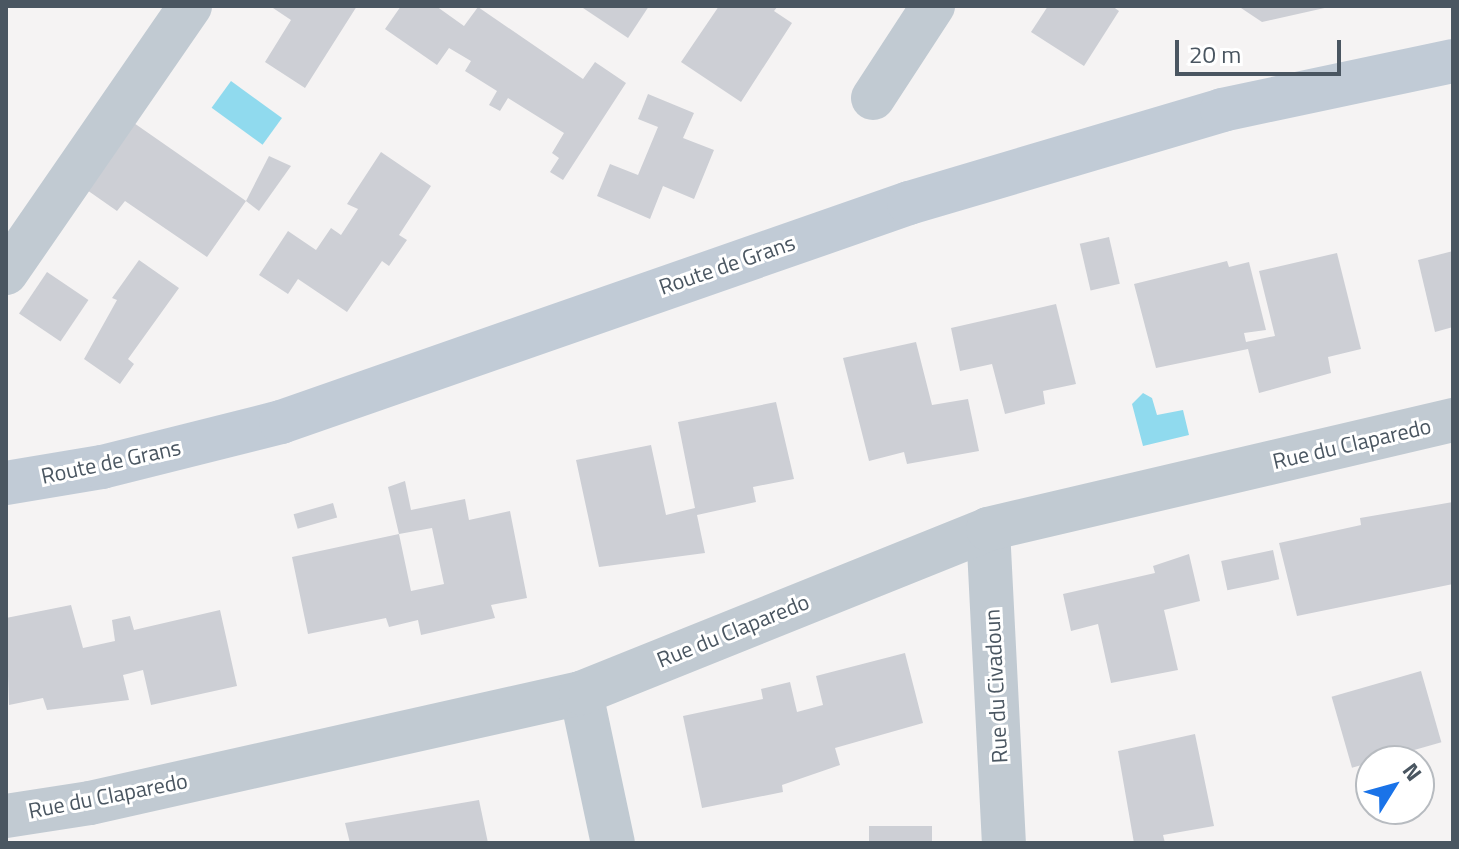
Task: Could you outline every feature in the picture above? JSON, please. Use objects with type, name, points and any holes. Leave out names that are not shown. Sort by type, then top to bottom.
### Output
[{"type":"street","points":[[6,273],[190,6]]},
{"type":"street","points":[[873,98],[933,6]]},
{"type":"street","name":"Route de Grans","points":[[6,483],[102,467],[281,422],[909,203],[1222,110],[1453,61]]},
{"type":"street","name":"Rue du Claparedo","points":[[34,823],[581,693],[988,529],[1453,420]]},
{"type":"street","name":"Rue du Civadoun","points":[[988,529],[1004,843]]},
{"type":"street","points":[[581,693],[613,843]]},
{"type":"water","points":[[231,81],[282,118],[263,145],[212,108]]},
{"type":"water","points":[[1143,393],[1152,398],[1157,415],[1183,410],[1189,435],[1143,446],[1132,404]]},
{"type":"building","points":[[270,6],[357,6],[305,88],[265,62],[291,20]]},
{"type":"building","points":[[401,6],[436,6],[464,26],[478,7],[583,79],[595,62],[626,83],[563,180],[550,172],[559,158],[552,153],[564,133],[508,98],[500,111],[489,105],[497,91],[465,71],[471,61],[449,48],[437,65],[385,29]]},
{"type":"building","points":[[580,6],[649,6],[628,38]]},
{"type":"building","points":[[719,6],[778,6],[774,11],[792,23],[741,102],[681,62]]},
{"type":"building","points":[[1048,6],[1112,6],[1119,11],[1084,66],[1031,32]]},
{"type":"building","points":[[1238,6],[1329,6],[1329,7],[1262,22]]},
{"type":"building","points":[[648,94],[694,113],[683,138],[714,150],[694,199],[663,186],[650,219],[597,196],[610,164],[638,175],[658,127],[638,119]]},
{"type":"building","points":[[121,114],[246,201],[207,257],[125,201],[117,211],[77,183]]},
{"type":"building","points":[[381,152],[431,186],[399,235],[407,240],[389,266],[382,261],[347,312],[298,279],[288,294],[259,275],[288,231],[316,250],[331,228],[341,235],[358,209],[347,204]]},
{"type":"building","points":[[269,156],[291,166],[259,211],[246,201]]},
{"type":"building","points":[[1109,237],[1120,284],[1091,291],[1080,244]]},
{"type":"building","points":[[1453,251],[1453,327],[1435,332],[1418,260]]},
{"type":"building","points":[[1337,253],[1361,349],[1328,357],[1331,373],[1259,393],[1248,349],[1156,368],[1134,284],[1227,261],[1229,267],[1249,262],[1266,330],[1244,333],[1246,342],[1275,336],[1259,271]]},
{"type":"building","points":[[139,260],[179,288],[128,359],[134,364],[120,384],[84,359],[117,300],[112,298]]},
{"type":"building","points":[[47,272],[88,300],[60,341],[19,313]]},
{"type":"building","points":[[1056,304],[1076,384],[1043,391],[1045,404],[1005,414],[992,364],[960,371],[951,328]]},
{"type":"building","points":[[916,342],[932,405],[968,399],[979,451],[907,464],[904,452],[869,461],[843,358]]},
{"type":"building","points":[[776,402],[794,479],[753,487],[756,502],[697,515],[705,553],[599,567],[576,460],[651,445],[666,515],[695,508],[678,422]]},
{"type":"building","points":[[405,481],[411,510],[465,499],[469,520],[510,511],[527,598],[491,605],[495,618],[421,635],[418,620],[389,627],[386,618],[308,634],[292,557],[399,534],[388,487]],"holes":[[[432,528],[444,584],[411,591],[399,534]]]},
{"type":"building","points":[[1453,502],[1453,584],[1297,616],[1279,543],[1361,525],[1360,518]]},
{"type":"building","points":[[333,503],[337,517],[298,529],[294,514]]},
{"type":"building","points":[[1273,550],[1279,579],[1227,590],[1221,561]]},
{"type":"building","points":[[1189,554],[1200,601],[1164,610],[1178,670],[1111,683],[1098,624],[1071,631],[1063,594],[1155,573],[1153,566]]},
{"type":"building","points":[[71,605],[83,648],[115,641],[112,620],[130,616],[134,630],[220,610],[237,686],[151,705],[143,670],[123,675],[129,700],[47,710],[43,698],[9,705],[6,618]]},
{"type":"building","points":[[905,653],[923,723],[835,748],[840,765],[782,785],[783,792],[702,808],[683,716],[763,699],[761,689],[790,682],[797,712],[823,705],[816,676]]},
{"type":"building","points":[[1421,671],[1441,742],[1431,745],[1355,745],[1355,767],[1352,768],[1332,697]]},
{"type":"building","points":[[1195,734],[1214,826],[1163,835],[1165,843],[1134,843],[1118,751]]},
{"type":"building","points":[[479,800],[488,843],[350,843],[345,823]]},
{"type":"building","points":[[869,826],[932,826],[932,843],[869,843]]}]
